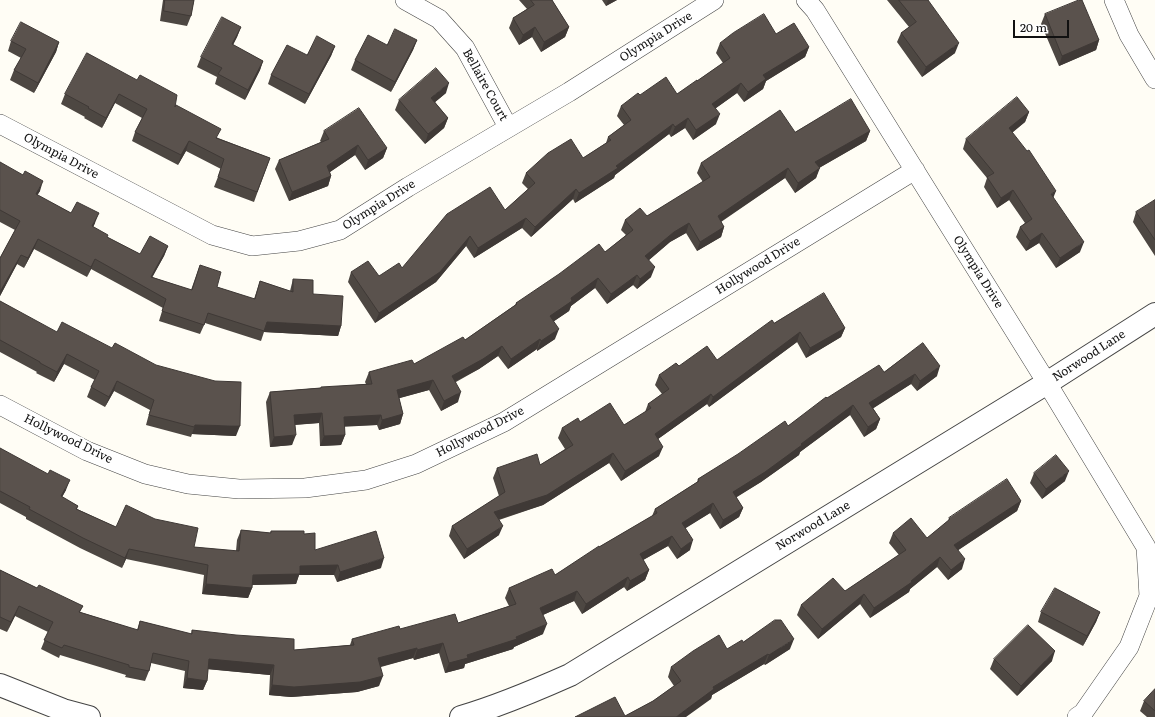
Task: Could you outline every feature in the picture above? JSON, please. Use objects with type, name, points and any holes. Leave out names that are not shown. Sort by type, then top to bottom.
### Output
[{"type":"street","name":"Bellaire Court","points":[[405,0],[439,20],[465,48],[508,127]]},
{"type":"street","name":"Olympia Drive","points":[[0,124],[212,235],[252,246],[300,240],[340,230],[408,187],[569,92],[714,0]]},
{"type":"street","name":"Olympia Drive","points":[[806,0],[815,10],[1151,547]]},
{"type":"street","points":[[1114,0],[1129,35],[1155,79]]},
{"type":"street","name":"Hollywood Drive","points":[[0,405],[86,451],[145,474],[188,484],[239,489],[305,488],[366,480],[416,464],[504,422],[915,170]]},
{"type":"street","name":"Norwood Lane","points":[[461,717],[483,711],[570,675],[1047,383],[1155,314]]},
{"type":"street","points":[[1082,716],[1129,647],[1150,596],[1151,547]]},
{"type":"street","points":[[0,685],[63,710],[89,717]]},
{"type":"building","points":[[165,0],[194,0],[191,16],[164,11]]},
{"type":"building","points":[[531,0],[552,0],[569,27],[544,42],[535,27],[523,35],[513,18],[534,5]]},
{"type":"building","points":[[899,0],[928,0],[959,43],[926,67],[901,33],[916,22]]},
{"type":"building","points":[[1082,0],[1099,40],[1062,56],[1045,14]]},
{"type":"building","points":[[764,14],[776,34],[794,23],[809,47],[763,75],[766,79],[748,92],[741,83],[712,104],[720,114],[696,130],[688,118],[675,127],[673,124],[616,166],[618,168],[579,193],[576,189],[535,227],[526,218],[478,248],[470,236],[440,272],[379,313],[351,272],[368,261],[379,276],[399,263],[402,268],[447,214],[490,187],[505,210],[535,183],[526,173],[548,153],[571,139],[583,158],[611,140],[608,137],[631,120],[621,106],[638,93],[640,95],[666,77],[677,94],[730,58],[720,43]]},
{"type":"building","points":[[222,17],[241,27],[232,44],[263,61],[248,90],[218,74],[222,68],[201,57]]},
{"type":"building","points":[[21,22],[59,42],[38,83],[14,70],[26,49],[11,41]]},
{"type":"building","points":[[395,29],[417,40],[395,82],[355,60],[368,35],[387,45]]},
{"type":"building","points":[[317,36],[335,46],[309,94],[271,75],[287,45],[307,55]]},
{"type":"building","points":[[87,53],[137,80],[140,75],[177,95],[175,107],[176,105],[221,129],[216,138],[270,158],[257,192],[218,177],[224,159],[189,141],[181,155],[135,132],[147,109],[119,94],[106,118],[65,94]]},
{"type":"building","points":[[436,68],[449,83],[431,98],[448,118],[428,134],[399,100]]},
{"type":"building","points":[[1017,97],[1029,112],[1009,128],[1027,151],[1029,150],[1056,191],[1051,194],[1084,242],[1060,258],[1042,233],[1030,241],[1020,227],[1032,219],[1013,190],[1001,198],[987,177],[994,173],[966,139]]},
{"type":"building","points":[[851,99],[870,131],[815,162],[820,168],[798,183],[788,168],[718,216],[724,227],[700,242],[689,223],[674,232],[645,256],[655,267],[640,279],[637,275],[611,294],[598,278],[571,298],[572,301],[550,316],[559,329],[541,341],[540,339],[511,359],[502,346],[483,359],[452,376],[461,392],[444,401],[433,380],[397,390],[403,414],[382,420],[381,415],[344,417],[345,435],[324,436],[322,413],[294,415],[296,435],[274,437],[270,392],[372,384],[369,372],[412,360],[414,364],[463,337],[465,340],[599,244],[605,252],[633,230],[625,220],[640,208],[647,216],[710,177],[701,163],[780,110],[795,132]]},
{"type":"building","points":[[359,108],[387,148],[368,160],[358,145],[327,166],[331,176],[292,192],[279,160],[329,139],[324,131]]},
{"type":"building","points":[[0,162],[23,175],[25,171],[43,181],[36,194],[71,213],[77,202],[99,213],[92,226],[108,235],[107,237],[140,254],[150,236],[168,246],[151,277],[192,290],[200,265],[221,272],[217,287],[255,299],[260,281],[293,292],[293,279],[313,280],[313,294],[343,296],[341,326],[267,322],[264,331],[208,313],[204,325],[162,311],[166,299],[95,259],[91,267],[38,239],[28,258],[21,255],[0,292],[0,258],[20,221],[0,210]]},
{"type":"building","points":[[1155,200],[1155,240],[1136,212]]},
{"type":"building","points":[[824,293],[845,328],[810,348],[800,332],[713,397],[711,394],[655,434],[663,447],[625,471],[613,453],[547,495],[494,512],[503,526],[467,549],[452,526],[505,492],[497,468],[537,454],[540,465],[573,445],[562,428],[578,418],[580,422],[610,403],[624,425],[651,408],[648,404],[669,389],[659,375],[676,363],[679,366],[707,346],[717,360],[772,320],[774,323]]},
{"type":"building","points":[[0,301],[57,332],[62,322],[112,348],[115,343],[156,365],[215,381],[241,382],[240,426],[195,425],[194,427],[149,415],[154,400],[117,381],[109,397],[91,387],[99,371],[67,354],[57,372],[0,340]]},
{"type":"building","points":[[923,343],[940,366],[920,381],[915,374],[869,403],[880,419],[868,427],[853,405],[765,472],[733,492],[743,508],[723,520],[713,503],[682,523],[693,540],[681,549],[672,536],[640,554],[649,570],[630,581],[628,577],[586,604],[577,591],[540,608],[547,624],[516,637],[517,639],[467,655],[468,658],[449,663],[443,643],[378,658],[383,676],[360,682],[294,687],[272,685],[274,665],[209,659],[207,681],[187,678],[189,661],[153,653],[149,671],[129,667],[129,665],[64,645],[62,648],[44,640],[53,622],[19,606],[11,622],[0,617],[0,570],[37,588],[39,585],[83,606],[79,612],[138,630],[140,621],[192,634],[192,630],[294,639],[294,650],[354,645],[352,639],[399,626],[400,629],[455,614],[458,623],[516,604],[509,588],[552,569],[555,575],[599,546],[657,513],[655,509],[699,481],[698,479],[738,454],[785,421],[788,426],[826,397],[827,398],[879,365],[884,372]]},
{"type":"building","points":[[0,448],[48,474],[50,470],[70,480],[61,496],[78,506],[76,509],[116,527],[126,505],[155,519],[198,528],[194,547],[239,551],[241,530],[271,533],[271,531],[304,531],[304,534],[315,533],[315,550],[376,531],[384,558],[340,572],[338,565],[300,566],[300,574],[253,575],[252,588],[206,584],[208,565],[129,549],[125,558],[83,538],[29,509],[30,507],[0,491]]},
{"type":"building","points":[[1056,455],[1069,471],[1046,489],[1034,473]]},
{"type":"building","points":[[1007,479],[1021,501],[954,545],[965,559],[951,570],[940,557],[911,581],[912,582],[874,608],[864,594],[822,629],[801,605],[833,578],[845,591],[906,550],[893,533],[911,518],[927,538],[950,519],[949,518]]},
{"type":"building","points":[[1055,588],[1100,612],[1087,636],[1041,612]]},
{"type":"building","points":[[775,620],[781,620],[794,639],[713,687],[714,689],[676,717],[575,717],[615,697],[625,716],[653,701],[681,681],[671,667],[693,651],[719,635],[727,649],[742,640],[743,642]]},
{"type":"building","points":[[1028,625],[1055,651],[1021,686],[994,659]]},
{"type":"building","points":[[1155,689],[1155,711],[1144,701]]}]
